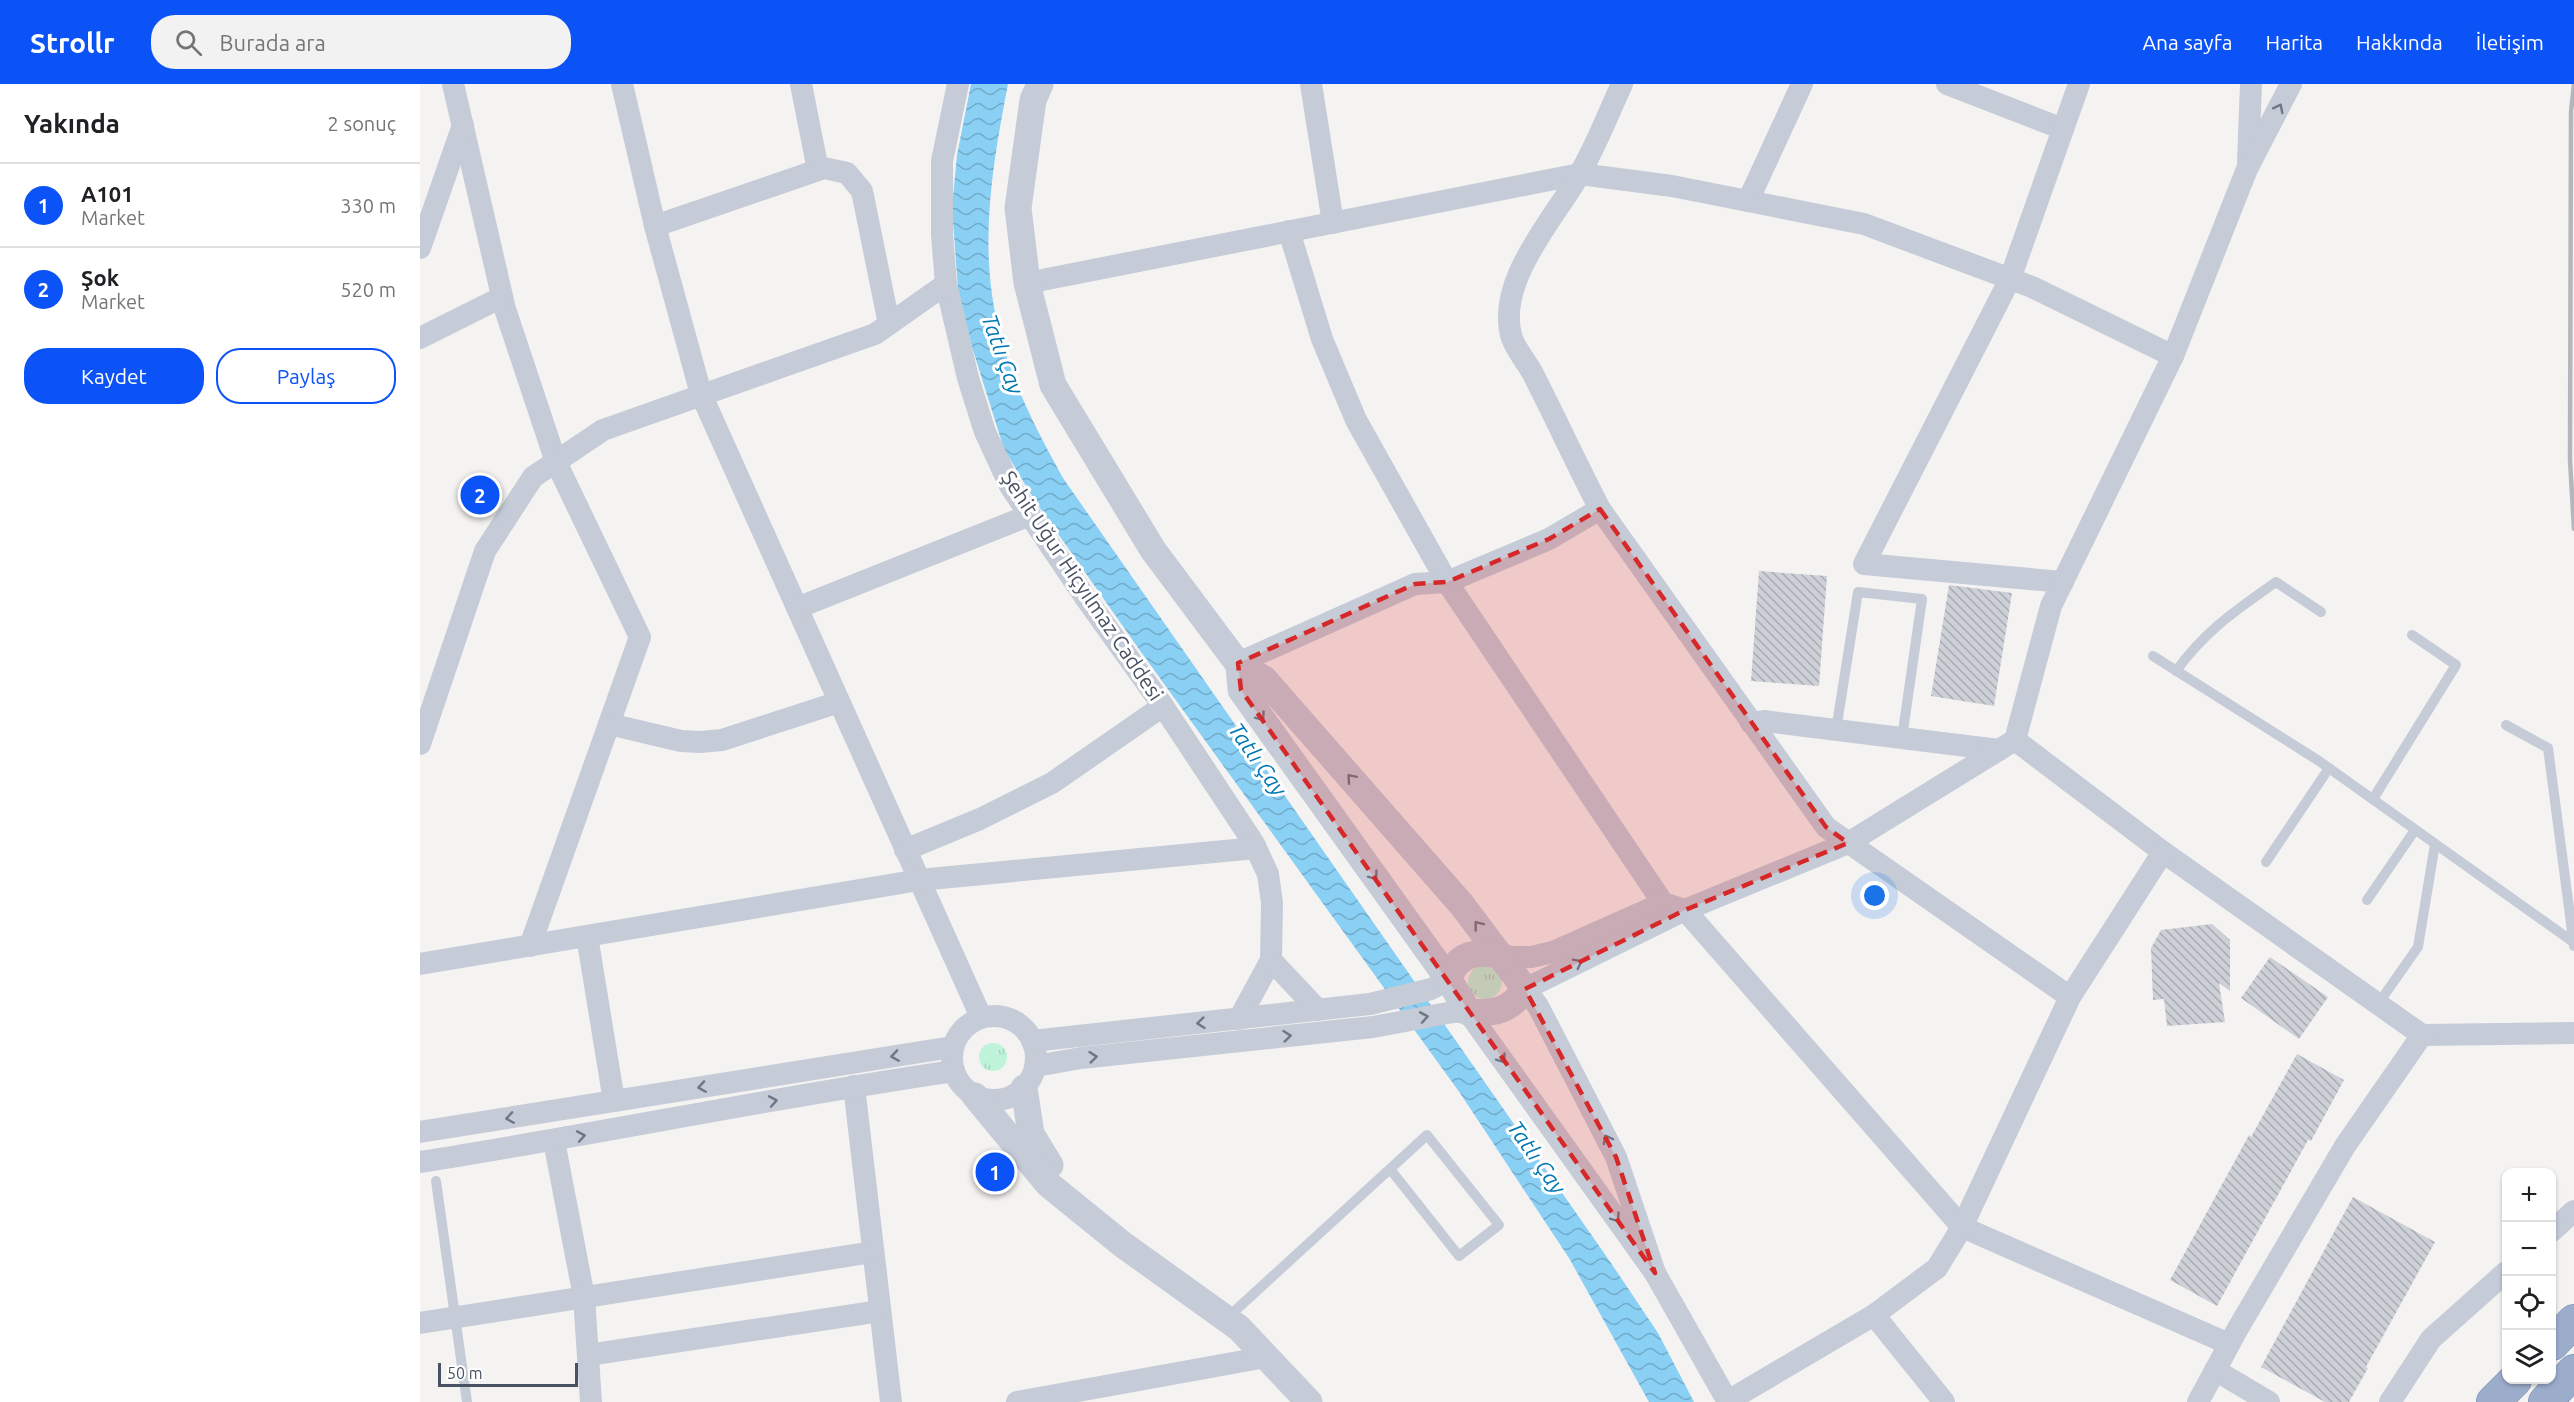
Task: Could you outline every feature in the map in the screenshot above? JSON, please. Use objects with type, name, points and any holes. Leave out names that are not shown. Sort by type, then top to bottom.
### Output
[{"type":"highway","points":[[2556,1340],[2574,1321]]},
{"type":"highway","points":[[2545,1402],[2574,1371]]},
{"type":"highway","points":[[2493,1402],[2511,1384]]},
{"type":"street","points":[[453,84],[502,297],[556,462],[640,636],[530,946]]},
{"type":"street","points":[[622,84],[655,226],[701,394],[981,1017]]},
{"type":"street","points":[[801,84],[818,170]]},
{"type":"street","name":"Şehit Uğur Hiçyılmaz Caddesi","points":[[958,84],[942,162],[942,235],[946,284],[968,378],[986,432],[1010,486],[1163,706],[1256,849],[1268,873],[1270,884],[1271,960]]},
{"type":"street","points":[[1040,84],[1033,100],[1018,208],[1027,283],[1053,385],[1152,550],[1239,664],[1264,679],[1462,905],[1504,957],[1538,1006],[1616,1157],[1655,1273]]},
{"type":"street","points":[[1311,84],[1333,223]]},
{"type":"street","points":[[1622,84],[1580,174],[1523,264],[1511,299],[1509,320],[1511,336],[1533,373],[1562,436],[1600,509],[1826,827],[2070,997]]},
{"type":"street","points":[[1748,201],[1803,84]]},
{"type":"street","points":[[1947,84],[2063,129]]},
{"type":"street","points":[[2063,582],[1864,564],[2010,279],[2079,84]]},
{"type":"street","points":[[2247,169],[2251,84]]},
{"type":"street","points":[[975,1096],[989,1100],[1002,1100],[1013,1095],[1030,1077],[1461,1012],[1499,1012],[1508,1008],[1526,989],[1685,910],[1848,843],[2007,746],[2051,606],[2173,356],[2247,169],[2291,84]]},
{"type":"street","points":[[420,248],[463,125]]},
{"type":"street","points":[[655,226],[824,168],[846,172],[862,191],[889,324]]},
{"type":"street","points":[[1027,283],[1580,174],[1672,186],[1864,224],[2032,287],[2173,356]]},
{"type":"street","points":[[1289,231],[1322,339],[1356,420],[1447,582],[1663,903],[1685,910],[1962,1227],[2229,1344]]},
{"type":"street","points":[[420,744],[425,711],[485,551],[533,477],[603,430],[875,334],[946,284]]},
{"type":"street","points":[[420,338],[502,297]]},
{"type":"street","points":[[1239,664],[1415,584],[1447,582],[1549,539],[1600,509]]},
{"type":"street","points":[[797,608],[1030,515]]},
{"type":"street","points":[[1239,664],[1241,690],[1461,1012],[1655,1273],[1728,1402],[1874,1315],[1937,1268],[1962,1227],[2070,997],[2163,852]]},
{"type":"street","points":[[609,724],[681,741],[722,740],[839,702]]},
{"type":"street","points":[[905,850],[980,819],[1052,783],[1163,706]]},
{"type":"street","points":[[1751,723],[1764,720],[1902,738],[2007,746],[2163,852],[2422,1035],[2574,1033]]},
{"type":"street","points":[[420,964],[919,880],[1256,849]]},
{"type":"street","points":[[1032,1041],[1384,1001],[1442,983],[1455,964],[1478,953],[1504,957],[1531,957],[1553,952],[1663,903]]},
{"type":"street","points":[[587,936],[614,1101]]},
{"type":"street","points":[[1239,1018],[1271,960],[1318,1010]]},
{"type":"street","points":[[1122,1244],[1052,1167],[1031,1134],[1030,1077],[1036,1051],[1022,1026],[1010,1018],[996,1015],[981,1017],[968,1023],[958,1034],[952,1047],[951,1061],[954,1071],[963,1087],[975,1096],[1048,1184],[1122,1244],[1239,1328],[1309,1402]]},
{"type":"street","points":[[2198,1402],[2229,1344],[2344,1146],[2422,1035]]},
{"type":"street","points":[[420,1132],[952,1047]]},
{"type":"street","points":[[420,1162],[554,1141],[854,1086],[954,1071]]},
{"type":"street","points":[[854,1086],[891,1402]]},
{"type":"street","points":[[554,1141],[584,1297],[591,1402]]},
{"type":"street","points":[[2556,1228],[2574,1211]]},
{"type":"street","points":[[420,1323],[873,1252]]},
{"type":"street","points":[[2391,1402],[2432,1339],[2502,1276]]},
{"type":"street","points":[[588,1355],[880,1311]]},
{"type":"street","points":[[1874,1315],[1944,1402]]},
{"type":"street","points":[[1017,1402],[1266,1358]]},
{"type":"street","points":[[2215,1370],[2269,1402]]},
{"type":"lane","points":[[2176,671],[2194,646],[2222,620],[2276,582],[2321,612]]},
{"type":"lane","points":[[1836,730],[1858,592],[1922,598],[1902,738]]},
{"type":"lane","points":[[2373,799],[2456,665],[2412,635]]},
{"type":"lane","points":[[2153,656],[2329,768],[2574,944]]},
{"type":"lane","points":[[2506,725],[2548,748],[2574,944]]},
{"type":"lane","points":[[2266,862],[2329,768]]},
{"type":"lane","points":[[2367,900],[2415,830]]},
{"type":"lane","points":[[2378,1004],[2418,947],[2435,844]]},
{"type":"lane","points":[[1226,1319],[1427,1135],[1499,1225],[1459,1256],[1390,1169]]},
{"type":"lane","points":[[436,1181],[467,1402]]},
{"type":"highlighted area","points":[[1600,509],[1826,827],[1848,843],[1685,910],[1525,989],[1616,1157],[1655,1273],[1241,690],[1238,663],[1415,584],[1447,582],[1549,539]]},
{"type":"green space","points":[[1485,965],[1497,970],[1502,982],[1497,994],[1485,999],[1473,994],[1468,982],[1473,970]]},
{"type":"green space","points":[[993,1043],[1003,1047],[1007,1057],[1003,1067],[993,1071],[983,1067],[979,1057],[983,1047]]},
{"type":"water","name":"Tatlı Çay","points":[[971,84],[1008,84],[992,178],[988,242],[994,305],[1006,356],[1013,374],[1027,409],[1063,478],[1611,1263],[1658,1333],[1694,1402],[1649,1402],[1569,1258],[1460,1093],[1141,652],[1035,501],[1004,449],[972,347],[958,289],[952,208],[957,155]]},
{"type":"building","points":[[1759,571],[1827,576],[1819,686],[1751,681]]},
{"type":"building","points":[[1949,585],[2012,593],[1994,706],[1931,696]]},
{"type":"building","points":[[2212,924],[2230,940],[2230,991],[2219,983],[2225,1022],[2167,1026],[2164,999],[2153,1000],[2151,948],[2161,930]]},
{"type":"building","points":[[2270,957],[2328,997],[2299,1039],[2241,998]]},
{"type":"building","points":[[2297,1054],[2344,1080],[2311,1141],[2308,1140],[2217,1306],[2170,1280],[2249,1135],[2251,1137]]},
{"type":"building","points":[[2353,1197],[2435,1242],[2349,1402],[2325,1402],[2261,1367]]},
{"type":"railway","points":[[2574,84],[2571,112],[2570,460],[2574,529]]},
{"type":"place","name":"Şok","points":[[480,495]]},
{"type":"place","name":"A101","points":[[995,1172]]}]
